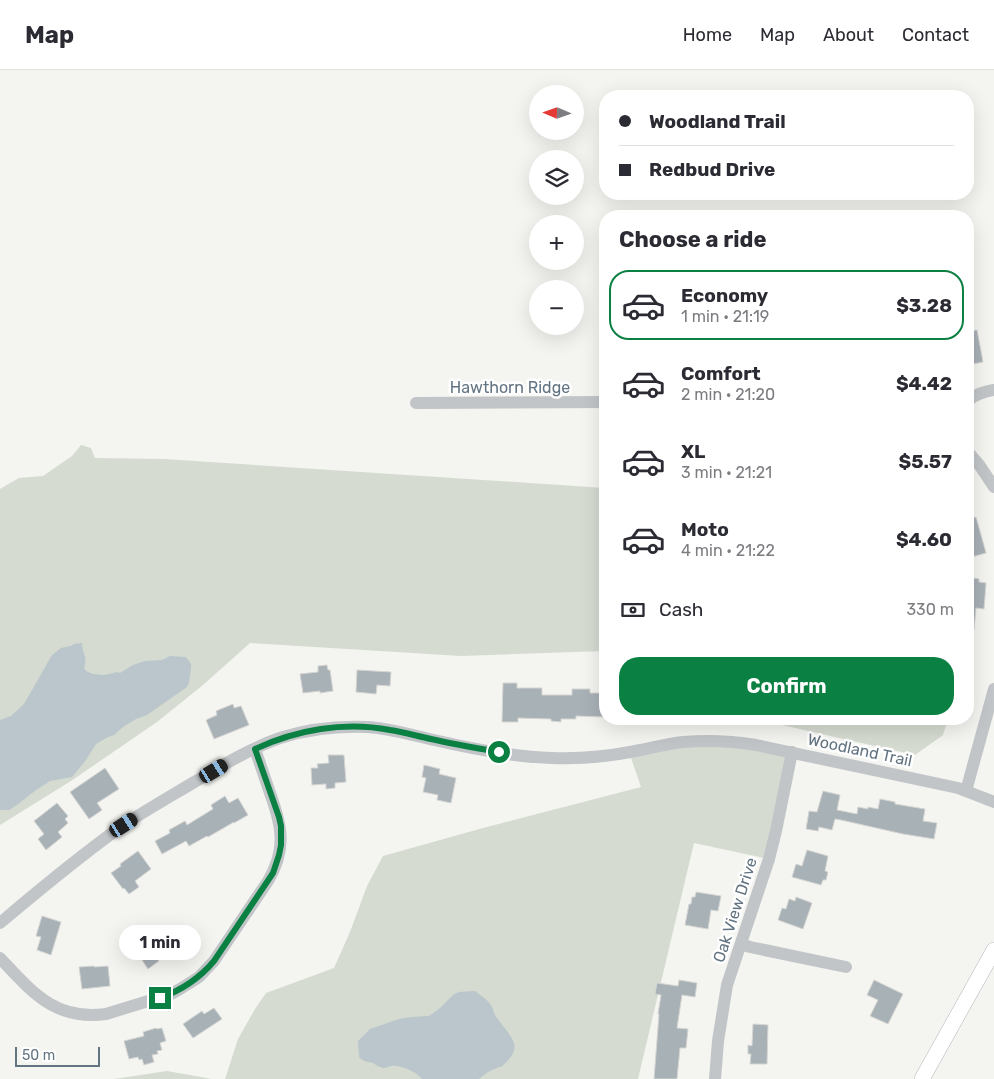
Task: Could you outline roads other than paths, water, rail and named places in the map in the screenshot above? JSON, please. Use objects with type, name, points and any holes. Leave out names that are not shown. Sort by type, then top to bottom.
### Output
[{"type":"main road","points":[[926,1078],[994,950]]},
{"type":"street","points":[[974,396],[994,390]]},
{"type":"street","name":"Hawthorn Ridge","points":[[416,403],[599,402]]},
{"type":"street","points":[[974,459],[994,487]]},
{"type":"street","points":[[966,791],[994,689]]},
{"type":"street","name":"Woodland Trail","points":[[0,924],[100,842],[148,810],[230,761],[281,738],[310,731],[340,727],[389,729],[466,747],[532,757],[552,758],[590,757],[702,741],[738,742],[958,788],[994,802]]},
{"type":"street","points":[[0,958],[25,985],[50,1005],[80,1015],[106,1014],[160,998],[180,990],[199,977],[214,961],[268,881],[279,855],[281,836],[279,817],[255,749]]},
{"type":"street","name":"Oak View Drive","points":[[715,1079],[718,1041],[727,985],[769,859],[792,752]]},
{"type":"street","points":[[741,944],[846,967]]}]
